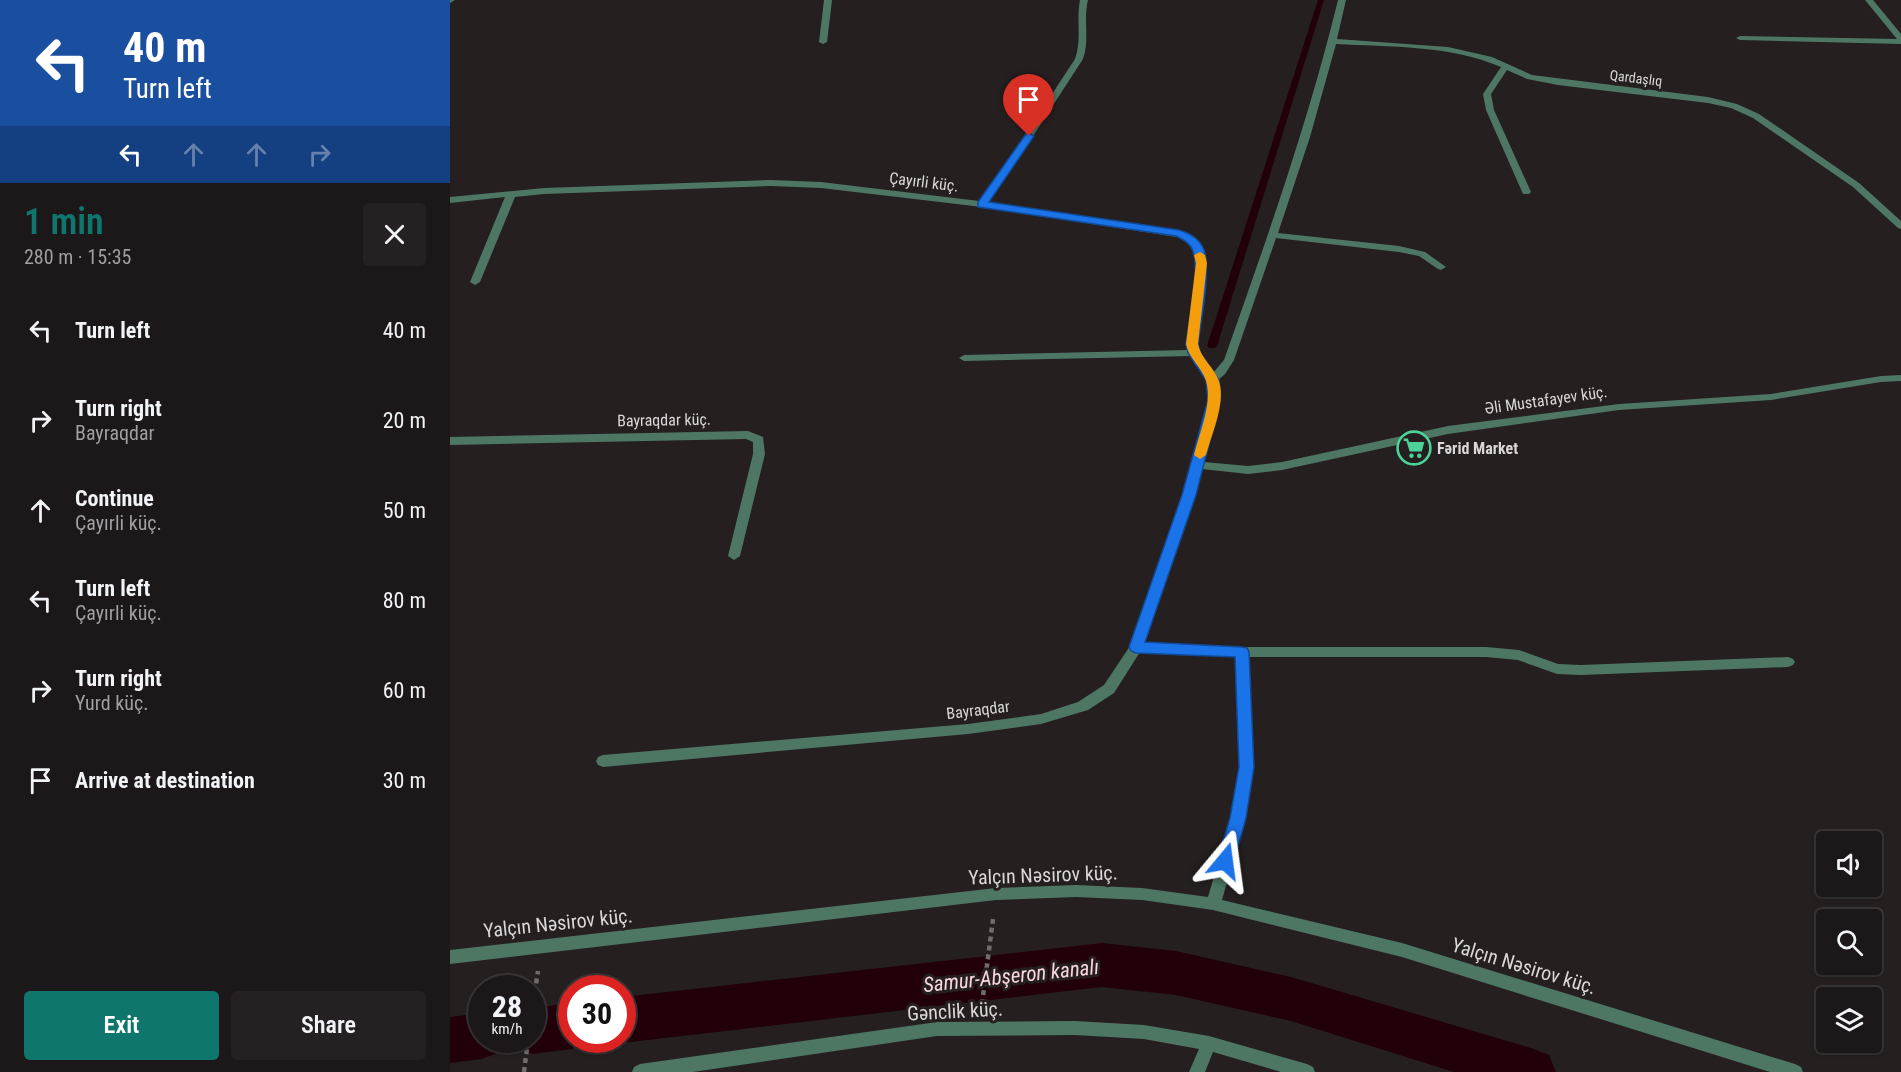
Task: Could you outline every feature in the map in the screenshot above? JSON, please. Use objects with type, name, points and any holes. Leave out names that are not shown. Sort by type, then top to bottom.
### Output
[{"type":"street","points":[[823,42],[828,0]]},
{"type":"street","points":[[982,204],[1079,59],[1084,48],[1085,33],[1080,19],[1084,0]]},
{"type":"street","points":[[1212,380],[1229,360],[1272,236],[1334,41],[1342,0]]},
{"type":"street","points":[[1869,0],[1901,41]]},
{"type":"street","points":[[1740,38],[1901,41]]},
{"type":"street","name":"Qardaşlıq","points":[[1334,41],[1448,50],[1489,59],[1530,77],[1708,100],[1734,106],[1756,116],[1856,185],[1901,226]]},
{"type":"street","points":[[1505,67],[1487,94],[1490,110],[1526,192]]},
{"type":"street","name":"Çayırli küç.","points":[[450,200],[512,193],[695,184],[821,185],[982,204],[1179,234],[1191,239],[1198,248],[1202,263],[1193,329],[1194,353]]},
{"type":"street","points":[[475,282],[512,193]]},
{"type":"street","points":[[1272,236],[1399,249],[1422,254],[1442,267]]},
{"type":"street","points":[[964,358],[1194,353],[1212,380],[1214,400],[1198,465]]},
{"type":"street","name":"Əli Mustafayev küç.","points":[[1198,465],[1248,470],[1282,466],[1448,430],[1619,407],[1771,397],[1881,379],[1901,378]]},
{"type":"street","name":"Bayraqdar küç.","points":[[450,441],[748,435],[759,440],[759,454],[734,556]]},
{"type":"street","name":"Bayraqdar","points":[[603,761],[969,729],[1041,719],[1083,706],[1109,689],[1136,647],[1198,465]]},
{"type":"street","points":[[1136,647],[1242,652],[1486,652],[1519,655],[1557,669],[1581,670],[1788,662]]},
{"type":"street","points":[[1213,904],[1238,818],[1246,767],[1242,652]]},
{"type":"street","name":"Yalçın Nəsirov küç.","points":[[450,957],[996,894],[1088,891],[1142,894],[1213,904],[1402,950],[1795,1072]]},
{"type":"street","name":"Gənclik küç.","points":[[640,1072],[937,1029],[1075,1028],[1144,1032],[1209,1043],[1306,1072]]},
{"type":"street","points":[[1197,1072],[1209,1043]]},
{"type":"path","points":[[979,1030],[996,894]]},
{"type":"path","points":[[537,975],[542,946]]},
{"type":"path","points":[[524,1072],[526,1053]]},
{"type":"waterway","points":[[1212,346],[1321,0]]},
{"type":"waterway","name":"Samur-Abşeron kanalı","points":[[636,1018],[1102,965],[1176,973],[1291,999],[1531,1072]]},
{"type":"waterway","name":"Samur-Abşeron kanalı","points":[[546,1029],[558,1028]]},
{"type":"waterway","name":"Samur-Abşeron kanalı","points":[[450,1040],[468,1038]]},
{"type":"slow traffic","points":[[1200,255],[1202,263],[1192,344],[1194,353],[1212,380],[1214,400],[1200,455]]},
{"type":"place","name":"Fərid Market","points":[[1414,448]]},
{"type":"route","points":[[1029,136],[982,204],[1179,234],[1191,239],[1198,248],[1202,263],[1192,344],[1194,353],[1212,380],[1214,400],[1189,495],[1136,647],[1242,652],[1246,767],[1238,818],[1225,861]]}]
